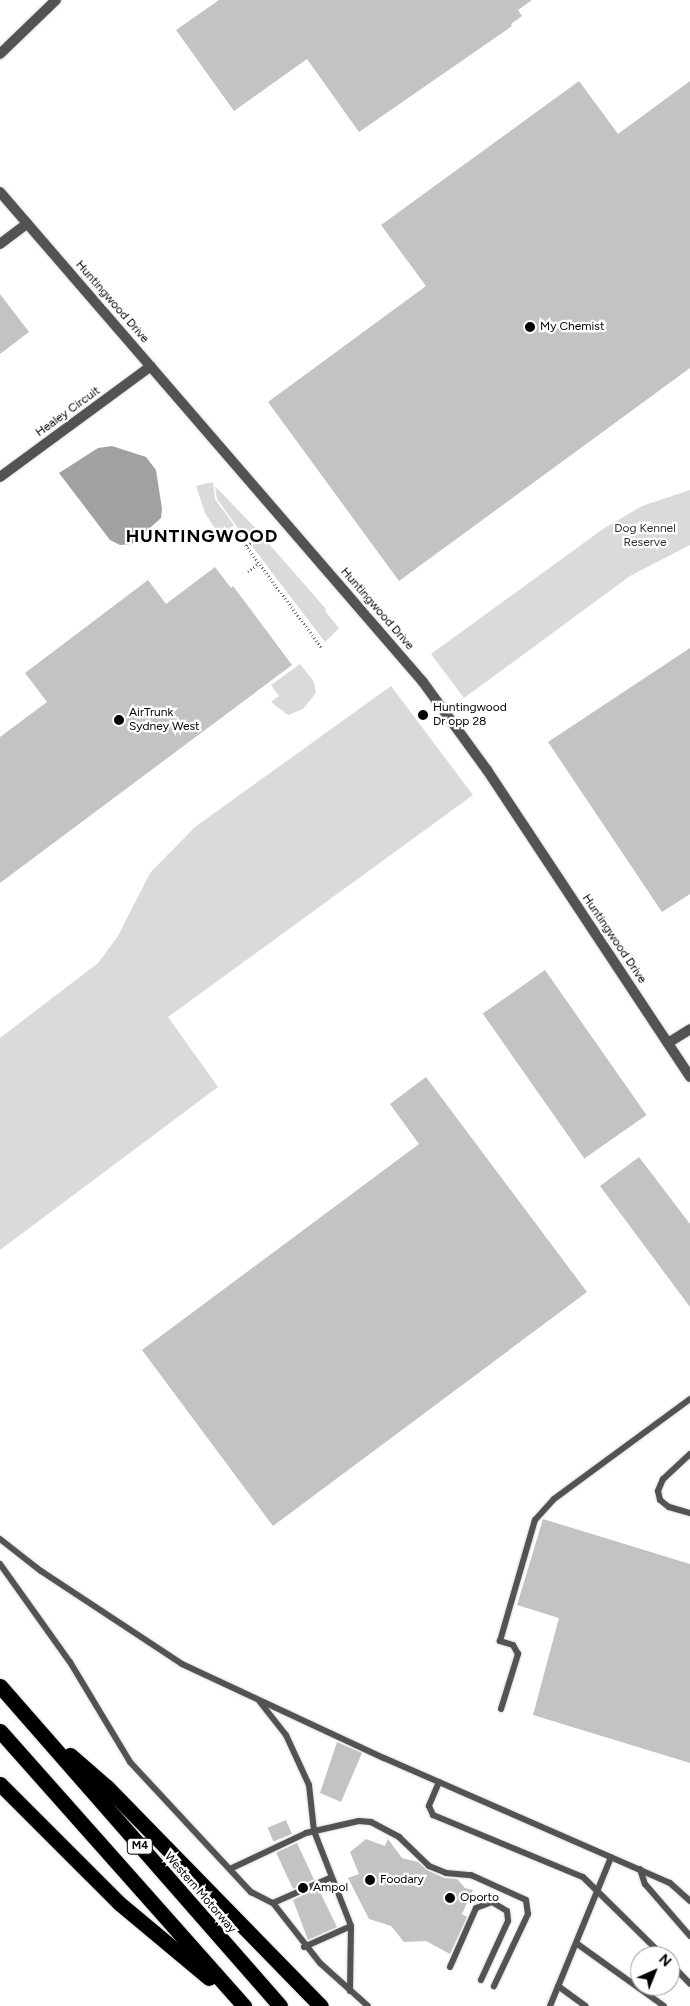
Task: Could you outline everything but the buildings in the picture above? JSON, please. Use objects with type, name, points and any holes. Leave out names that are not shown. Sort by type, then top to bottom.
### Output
[{"type":"highway","name":"Western Motorway","points":[[0,1686],[280,2006]]},
{"type":"highway","points":[[24,1714],[107,1787],[320,2006]]},
{"type":"highway","name":"M4","points":[[0,1731],[243,2006]]},
{"type":"highway","points":[[0,1784],[119,1903],[243,2006]]},
{"type":"street","points":[[0,54],[56,0]]},
{"type":"street","name":"Huntingwood Drive","points":[[0,192],[429,689],[487,770],[690,1077]]},
{"type":"street","points":[[0,244],[28,224]]},
{"type":"street","name":"Healey Circuit","points":[[0,477],[151,366]]},
{"type":"street","points":[[668,1044],[690,1029]]},
{"type":"lane","points":[[501,1709],[518,1654],[513,1645],[500,1641],[535,1520],[554,1499],[690,1399]]},
{"type":"lane","points":[[690,1454],[663,1478],[658,1490],[660,1500],[669,1507],[690,1513]]},
{"type":"lane","points":[[0,1540],[148,1643],[182,1664],[438,1782],[670,1882],[690,1901]]},
{"type":"lane","points":[[0,1564],[70,1662],[130,1762],[251,1892],[272,1903],[304,1947],[368,2006]]},
{"type":"lane","points":[[257,1699],[273,1715],[301,1765],[309,1785],[314,1831],[351,1926],[350,1991]]},
{"type":"lane","points":[[438,1782],[429,1806],[433,1815],[583,1878],[598,1889],[653,1946]]},
{"type":"lane","points":[[230,1869],[314,1831],[359,1821],[371,1822],[400,1837],[429,1866],[446,1872],[471,1875],[524,1898],[528,1904],[528,1914],[494,1986]]},
{"type":"lane","points":[[550,2006],[611,1857]]},
{"type":"lane","points":[[640,1870],[645,1884],[690,1936]]},
{"type":"lane","points":[[272,1903],[332,1877]]},
{"type":"lane","points":[[450,1967],[476,1908],[492,1902],[507,1910],[508,1921],[481,1980]]},
{"type":"lane","points":[[304,1947],[351,1926]]},
{"type":"lane","points":[[576,1943],[664,2006]]},
{"type":"lane","points":[[680,1974],[690,1984]]},
{"type":"lane","points":[[558,1986],[586,2006]]},
{"type":"path","points":[[233,528],[322,648]]},
{"type":"path","points":[[247,546],[265,532]]},
{"type":"path","points":[[248,572],[259,563]]},
{"type":"green space","points":[[213,482],[215,499],[234,525],[220,536],[205,513],[196,486]]},
{"type":"green space","points":[[215,486],[260,533],[248,542],[217,499]]},
{"type":"green space","name":"Dog Kennel Reserve","points":[[690,490],[690,545],[630,576],[464,698],[431,654],[603,529],[642,506]]},
{"type":"green space","points":[[263,537],[326,609],[325,611],[339,628],[325,642],[252,546]]},
{"type":"green space","points":[[300,664],[314,682],[316,693],[303,709],[288,715],[271,702],[279,696],[271,685]]},
{"type":"green space","points":[[391,686],[473,795],[168,1017],[218,1087],[0,1250],[0,1038],[98,963],[118,936],[150,873],[195,827]]},
{"type":"shaded area","points":[[112,446],[146,457],[156,470],[162,509],[161,518],[132,544],[120,545],[110,540],[59,473],[98,448]]},
{"type":"place","name":"My Chemist","points":[[530,327]]},
{"type":"place","name":"Huntingwood Dr opp 28","points":[[423,715]]},
{"type":"place","name":"AirTrunk Sydney West","points":[[119,720]]},
{"type":"place","name":"Foodary","points":[[370,1880]]},
{"type":"place","name":"Ampol","points":[[303,1888]]},
{"type":"place","name":"Oporto","points":[[450,1898]]},
{"type":"district","name":"HUNTINGWOOD","points":[[202,536]]}]
